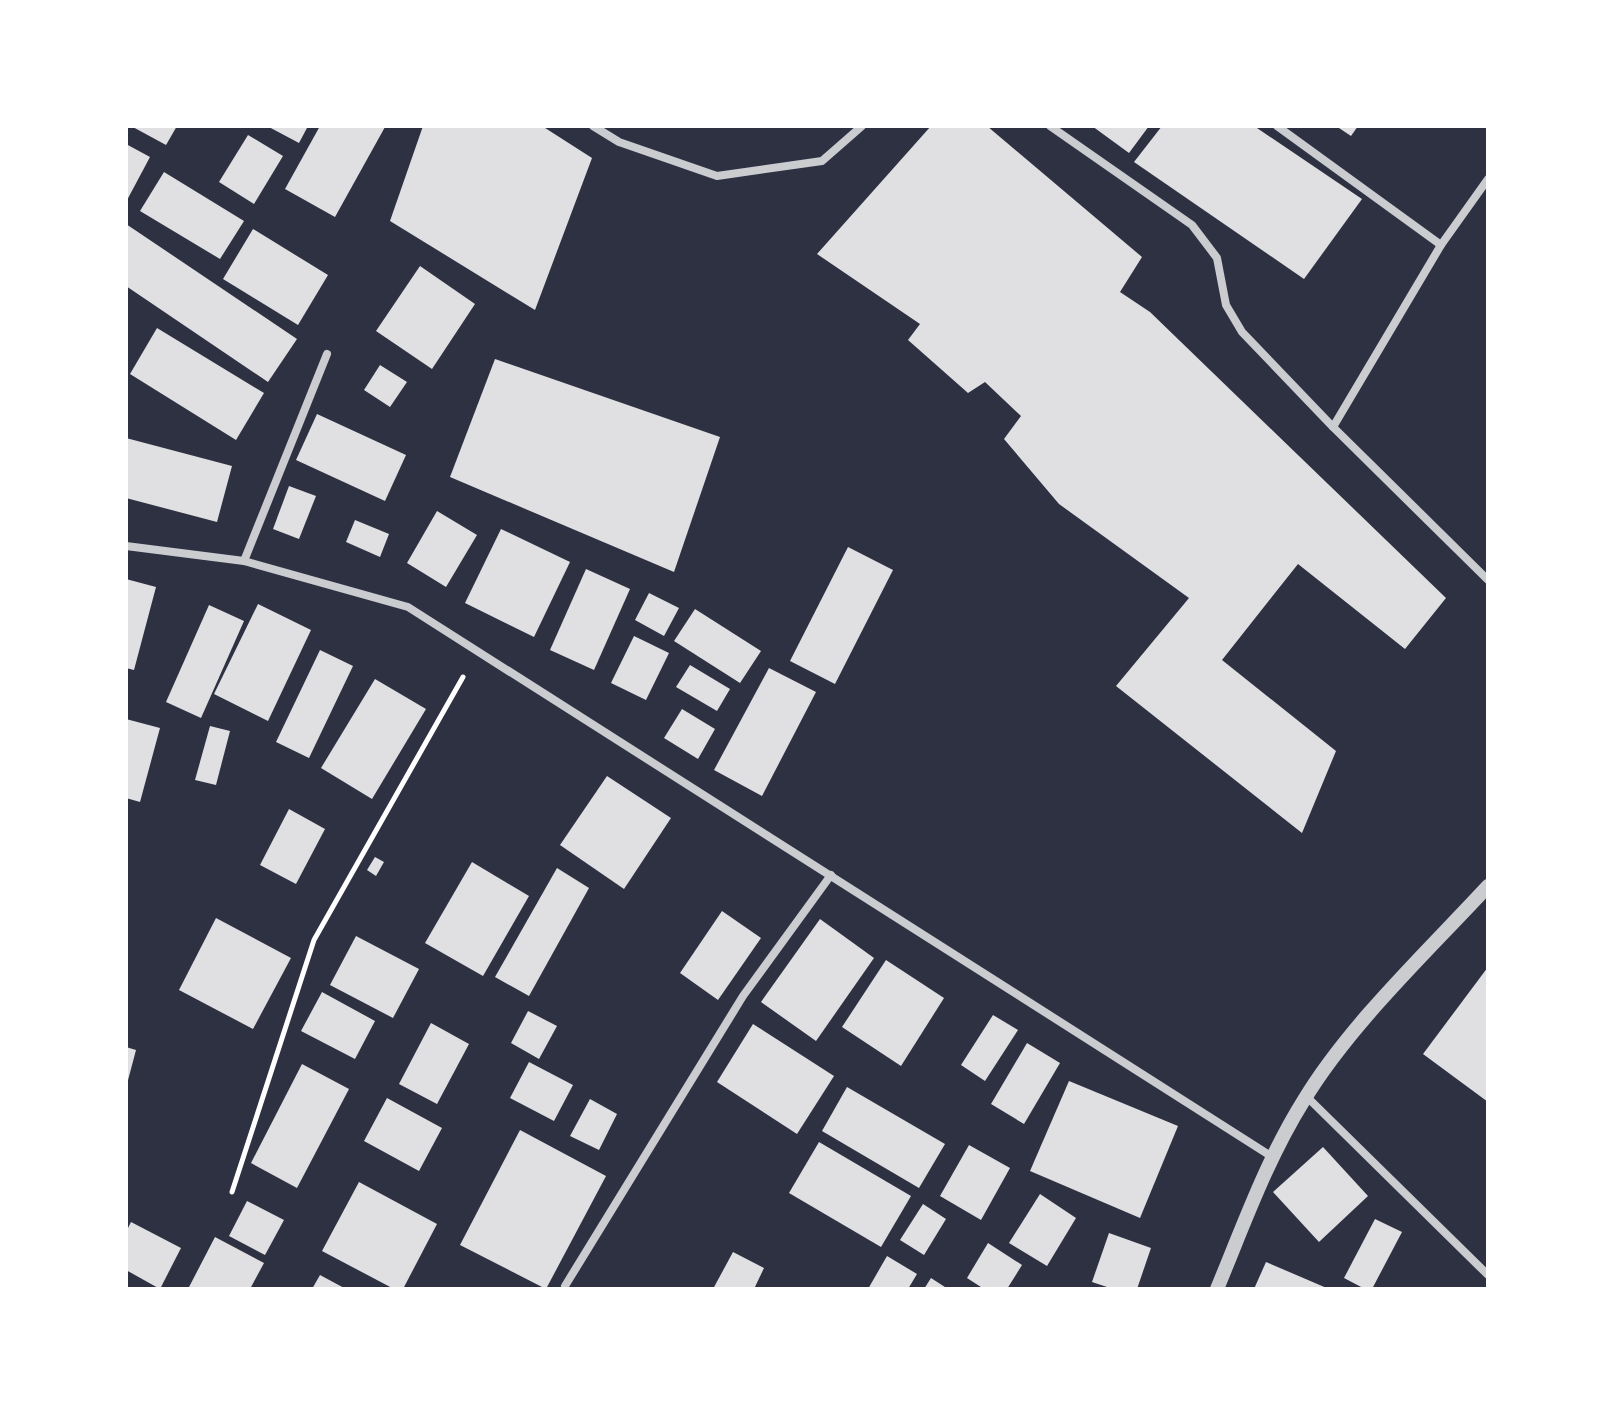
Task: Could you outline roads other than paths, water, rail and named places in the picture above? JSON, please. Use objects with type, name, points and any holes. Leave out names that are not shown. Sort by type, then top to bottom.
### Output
[{"type":"street","points":[[593,126],[619,142],[717,176],[822,161],[862,126]]},
{"type":"street","points":[[1050,126],[1192,225],[1217,258],[1226,305],[1242,332],[1488,580]]},
{"type":"street","points":[[1277,126],[1441,245]]},
{"type":"street","points":[[1333,427],[1441,245],[1488,179]]},
{"type":"street","points":[[244,561],[327,354]]},
{"type":"street","points":[[126,546],[244,561],[408,607],[1271,1156]]},
{"type":"street","points":[[565,1286],[743,996],[831,875]]},
{"type":"street","points":[[1217,1289],[1271,1156],[1306,1096],[1370,1013],[1488,886]]},
{"type":"street","points":[[1306,1096],[1488,1275]]}]
